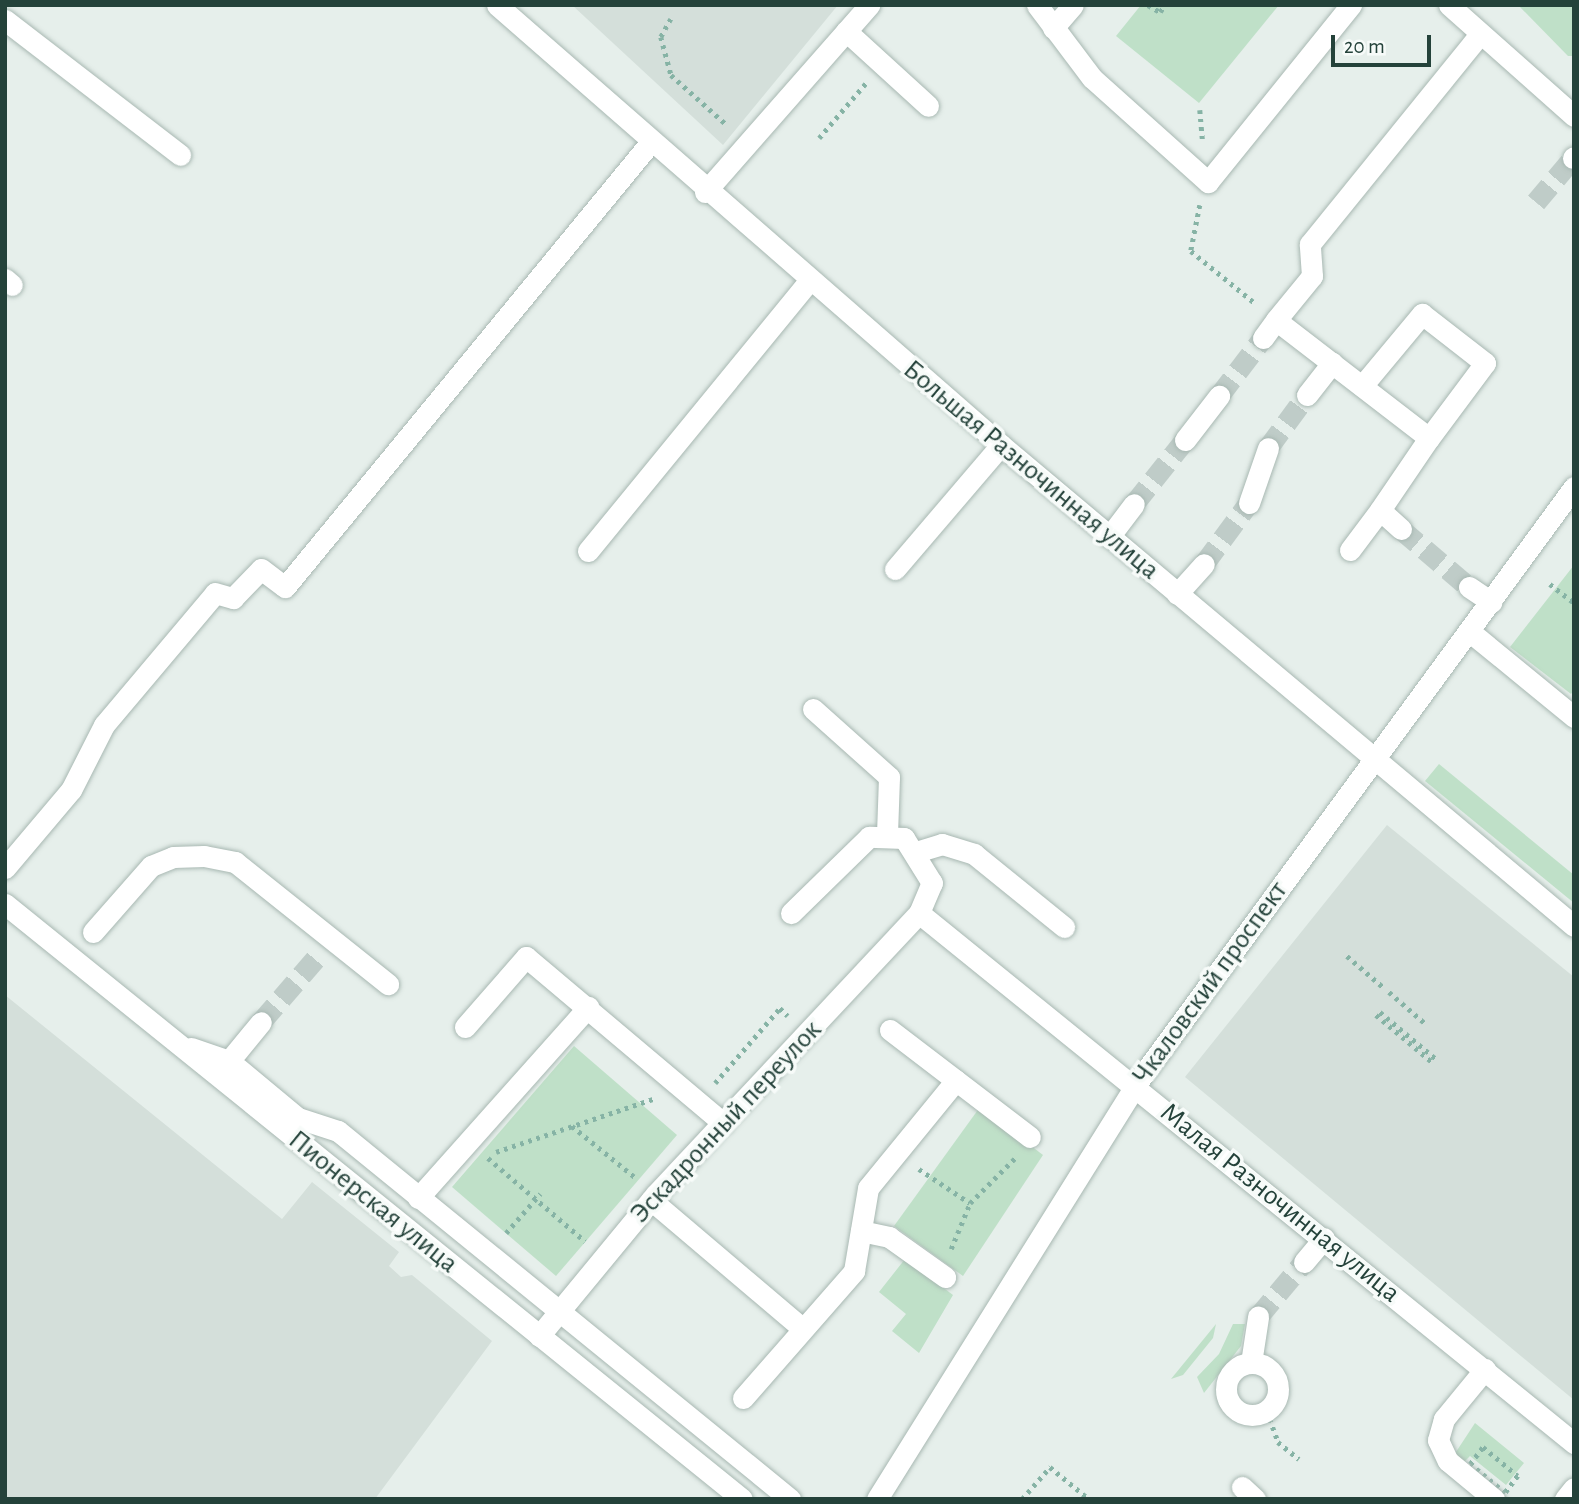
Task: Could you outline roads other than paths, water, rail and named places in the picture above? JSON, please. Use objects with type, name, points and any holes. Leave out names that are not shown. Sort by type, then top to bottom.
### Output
[{"type":"street","name":"Большая Разночинная улица","points":[[497,5],[650,143],[1000,445],[1374,762],[1574,926]]},
{"type":"street","points":[[705,191],[869,5]]},
{"type":"street","points":[[1037,5],[1092,78],[1208,181],[1351,5]]},
{"type":"street","points":[[1054,28],[1073,5]]},
{"type":"street","points":[[1449,5],[1574,116]]},
{"type":"street","points":[[5,20],[180,155]]},
{"type":"street","points":[[846,31],[928,106]]},
{"type":"street","points":[[1263,338],[1312,276],[1310,244],[1480,34]]},
{"type":"street","points":[[5,869],[71,790],[104,725],[215,593],[233,598],[261,569],[285,587],[650,143]]},
{"type":"street","points":[[588,551],[810,281]]},
{"type":"street","points":[[1350,550],[1485,363],[1422,314],[1362,386]]},
{"type":"street","points":[[1276,320],[1429,438]]},
{"type":"street","points":[[1307,395],[1332,363]]},
{"type":"street","points":[[1185,440],[1219,396]]},
{"type":"street","points":[[895,569],[1000,445]]},
{"type":"street","points":[[1250,503],[1268,448]]},
{"type":"street","name":"Чкаловский проспект","points":[[877,1499],[1134,1087],[1574,487]]},
{"type":"street","points":[[1109,537],[1135,504]]},
{"type":"street","points":[[1380,510],[1401,529]]},
{"type":"street","points":[[1177,594],[1204,564]]},
{"type":"street","points":[[1469,587],[1491,602]]},
{"type":"street","points":[[1469,631],[1574,717]]},
{"type":"street","points":[[813,709],[889,777],[887,834]]},
{"type":"street","points":[[790,914],[851,849],[887,834],[904,838],[916,852],[932,883],[919,913]]},
{"type":"street","points":[[916,852],[942,844],[974,854],[1064,927]]},
{"type":"street","points":[[93,932],[151,866],[173,857],[204,856],[235,862],[325,947],[388,984]]},
{"type":"street","name":"Пионерская улица","points":[[5,904],[742,1499]]},
{"type":"street","name":"Малая Разночинная улица","points":[[919,913],[1324,1238],[1574,1443]]},
{"type":"street","name":"Эскадронный переулок","points":[[538,1336],[653,1197],[919,913]]},
{"type":"street","points":[[465,1027],[526,957],[723,1123]]},
{"type":"street","points":[[418,1198],[477,1149],[588,1007]]},
{"type":"street","points":[[178,1043],[229,1061],[261,1022]]},
{"type":"street","points":[[890,1030],[1030,1137]]},
{"type":"street","name":"Пионерская улица","points":[[229,1061],[298,1118],[338,1131],[790,1499]]},
{"type":"street","points":[[744,1398],[854,1270],[868,1188],[956,1080]]},
{"type":"street","points":[[653,1197],[803,1329]]},
{"type":"street","points":[[861,1231],[889,1237],[944,1277]]},
{"type":"street","points":[[1304,1262],[1324,1238]]},
{"type":"street","points":[[1251,1363],[1258,1317]]},
{"type":"street","points":[[1251,1363],[1269,1369],[1278,1385],[1267,1410],[1239,1412],[1227,1397],[1233,1370],[1251,1363]]},
{"type":"street","points":[[1485,1369],[1444,1419],[1438,1440],[1448,1461],[1494,1499]]},
{"type":"street","points":[[1565,1499],[1574,1488]]},
{"type":"tunnel","points":[[1536,202],[1573,158]]},
{"type":"tunnel","points":[[1219,396],[1263,338]]},
{"type":"tunnel","points":[[1268,448],[1307,395]]},
{"type":"tunnel","points":[[1134,504],[1185,440]]},
{"type":"tunnel","points":[[1204,564],[1249,503]]},
{"type":"tunnel","points":[[1401,529],[1469,587]]},
{"type":"tunnel","points":[[261,1022],[318,956]]},
{"type":"tunnel","points":[[1258,1317],[1304,1262]]}]
